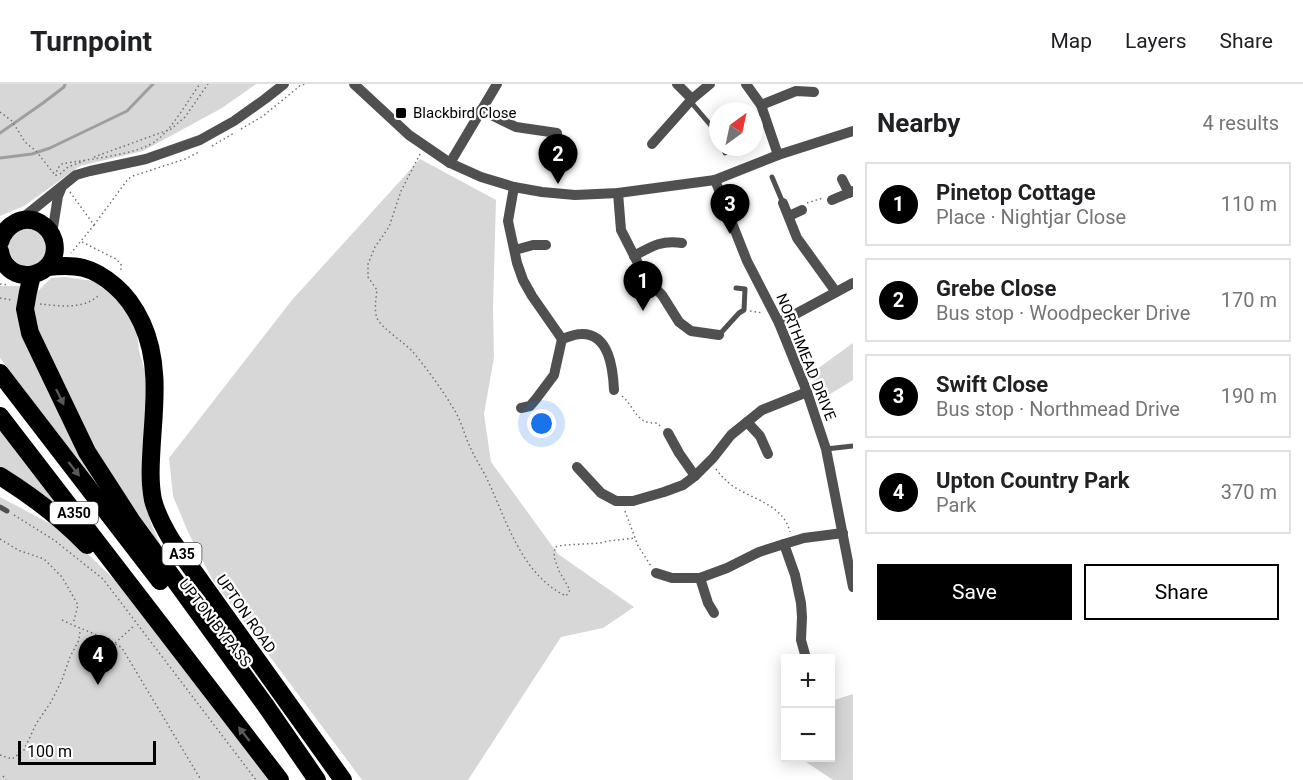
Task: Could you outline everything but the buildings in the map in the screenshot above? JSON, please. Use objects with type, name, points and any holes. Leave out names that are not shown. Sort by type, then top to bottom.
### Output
[{"type":"highway","name":"UPTON ROAD","points":[[6,230],[28,220],[42,224],[86,268]]},
{"type":"highway","points":[[0,251],[5,264],[29,290],[52,261],[55,244],[52,235]]},
{"type":"highway","name":"UPTON ROAD","points":[[29,290],[65,265],[86,268],[107,279],[123,292],[139,317],[152,353],[155,385],[150,469],[153,499],[159,519],[172,541],[343,780]]},
{"type":"highway","name":"A35","points":[[0,277],[29,290]]},
{"type":"highway","name":"A350","points":[[29,290],[34,344],[95,466],[315,780]]},
{"type":"highway","name":"UPTON BYPASS","points":[[0,373],[315,780]]},
{"type":"highway","name":"A350","points":[[0,416],[280,780]]},
{"type":"highway","name":"A350","points":[[0,476],[42,504],[70,528],[148,609]]},
{"type":"street","points":[[52,235],[58,196],[66,190],[76,176],[146,159],[200,140],[234,121],[284,84]]},
{"type":"street","points":[[354,84],[409,135],[450,163],[481,177],[514,187],[542,192],[574,195],[618,193],[715,180],[778,155],[853,131]]},
{"type":"street","points":[[450,163],[497,84]]},
{"type":"street","points":[[677,84],[691,100]]},
{"type":"street","points":[[652,144],[691,100],[710,84]]},
{"type":"street","points":[[747,84],[760,102]]},
{"type":"street","points":[[763,105],[796,91],[814,92]]},
{"type":"street","points":[[763,108],[778,155]]},
{"type":"street","points":[[481,110],[516,127],[557,133]]},
{"type":"street","points":[[832,200],[851,192],[842,179]]},
{"type":"street","name":"NORTHMEAD DRIVE","points":[[715,180],[747,261],[779,323],[807,392],[826,449],[853,587]]},
{"type":"street","points":[[514,187],[508,221],[517,263],[532,296],[562,339],[554,375],[530,406],[521,408]]},
{"type":"street","points":[[6,230],[66,190]]},
{"type":"street","points":[[618,193],[621,230],[646,279],[662,295],[679,322],[691,331],[719,334]]},
{"type":"street","points":[[783,203],[797,238],[836,292]]},
{"type":"street","points":[[789,216],[802,210]]},
{"type":"street","points":[[634,256],[660,243],[682,243]]},
{"type":"street","points":[[515,250],[533,245],[546,245]]},
{"type":"street","points":[[779,323],[853,283]]},
{"type":"street","points":[[562,339],[579,333],[593,335],[602,342],[612,365],[614,390]]},
{"type":"street","points":[[577,467],[601,493],[616,501],[633,501],[664,492],[683,485],[695,476],[731,435],[762,410],[807,392]]},
{"type":"street","points":[[747,422],[760,436],[768,454]]},
{"type":"street","points":[[668,433],[695,476]]},
{"type":"street","points":[[656,573],[672,578],[700,578],[788,542],[843,533]]},
{"type":"street","points":[[788,542],[801,603],[801,640],[806,654]]},
{"type":"street","points":[[700,578],[708,603],[714,613]]},
{"type":"lane","points":[[691,100],[709,123]]},
{"type":"lane","points":[[772,177],[783,203]]},
{"type":"lane","points":[[719,334],[738,313],[744,310],[745,289],[736,288]]},
{"type":"lane","points":[[826,449],[853,446]]},
{"type":"lane","points":[[0,507],[7,511]]},
{"type":"path","points":[[56,176],[62,164],[143,148],[156,141],[164,134],[200,84]]},
{"type":"path","points":[[56,176],[68,167],[171,129],[185,117],[208,84]]},
{"type":"path","points":[[0,112],[12,121],[25,142],[36,151],[56,176]]},
{"type":"path","points":[[424,146],[401,191],[389,227],[375,247],[368,264],[368,277],[377,290],[377,318],[386,329],[412,351],[437,383],[456,413],[471,451],[518,545],[542,579],[566,596],[570,590],[554,557],[555,547],[564,544],[600,543],[635,538]]},
{"type":"path","points":[[66,190],[94,225],[81,242],[116,259],[121,264],[119,271]]},
{"type":"path","points":[[802,210],[804,204],[825,197],[832,200]]},
{"type":"path","points":[[0,298],[29,290],[65,306],[75,306],[96,299],[100,294]]},
{"type":"path","points":[[744,310],[758,313],[773,312]]},
{"type":"path","points":[[614,390],[628,402],[639,419],[657,423],[668,433]]},
{"type":"path","points":[[710,461],[721,476],[734,487],[776,509],[788,526],[788,542]]},
{"type":"path","points":[[624,501],[638,546],[656,573]]},
{"type":"path","points":[[7,511],[54,540],[103,579],[256,780]]},
{"type":"path","points":[[0,539],[18,550],[44,559],[62,577],[78,604],[72,625]]},
{"type":"path","points":[[62,620],[122,648],[201,780]]},
{"type":"path","points":[[115,643],[136,624]]},
{"type":"path","points":[[0,755],[12,759],[24,750],[36,724],[62,680],[79,640],[80,629]]},
{"type":"path","points":[[3,776],[6,780]]},
{"type":"shaded area","points":[[0,84],[256,84],[222,108],[143,151],[80,166],[24,206],[0,216]]},
{"type":"shaded area","points":[[420,159],[496,200],[494,357],[484,414],[491,462],[558,554],[634,607],[603,628],[561,637],[468,780],[362,780],[212,579],[173,496],[169,458],[292,300]]},
{"type":"shaded area","points":[[28,228],[38,231],[46,242],[45,258],[33,268],[15,265],[7,246],[15,234]]},
{"type":"shaded area","points":[[65,277],[93,281],[124,304],[136,325],[139,350],[149,388],[142,490],[151,523],[161,546],[93,450],[35,326],[34,309],[37,292],[51,278]]},
{"type":"shaded area","points":[[0,286],[22,286],[21,327],[77,452],[128,528],[0,358]]},
{"type":"shaded area","points":[[853,343],[853,380],[822,399],[808,368],[813,372]]},
{"type":"shaded area","points":[[0,430],[56,502],[64,515],[0,471]]},
{"type":"shaded area","points":[[0,497],[64,531],[124,589],[269,780],[0,780]]},
{"type":"shaded area","points":[[853,694],[853,780],[833,780],[806,762],[835,762],[835,700]]},
{"type":"waterway","points":[[0,133],[43,103],[65,84]]},
{"type":"waterway","points":[[0,158],[32,154],[50,148],[127,111],[153,84]]},
{"type":"place","name":"Blackbird Close","points":[[401,113]]},
{"type":"place","name":"Grebe Close","points":[[558,184]]},
{"type":"place","name":"Swift Close","points":[[730,234]]},
{"type":"place","name":"Pinetop Cottage","points":[[643,311]]},
{"type":"place","name":"Upton Country Park","points":[[98,685]]}]
